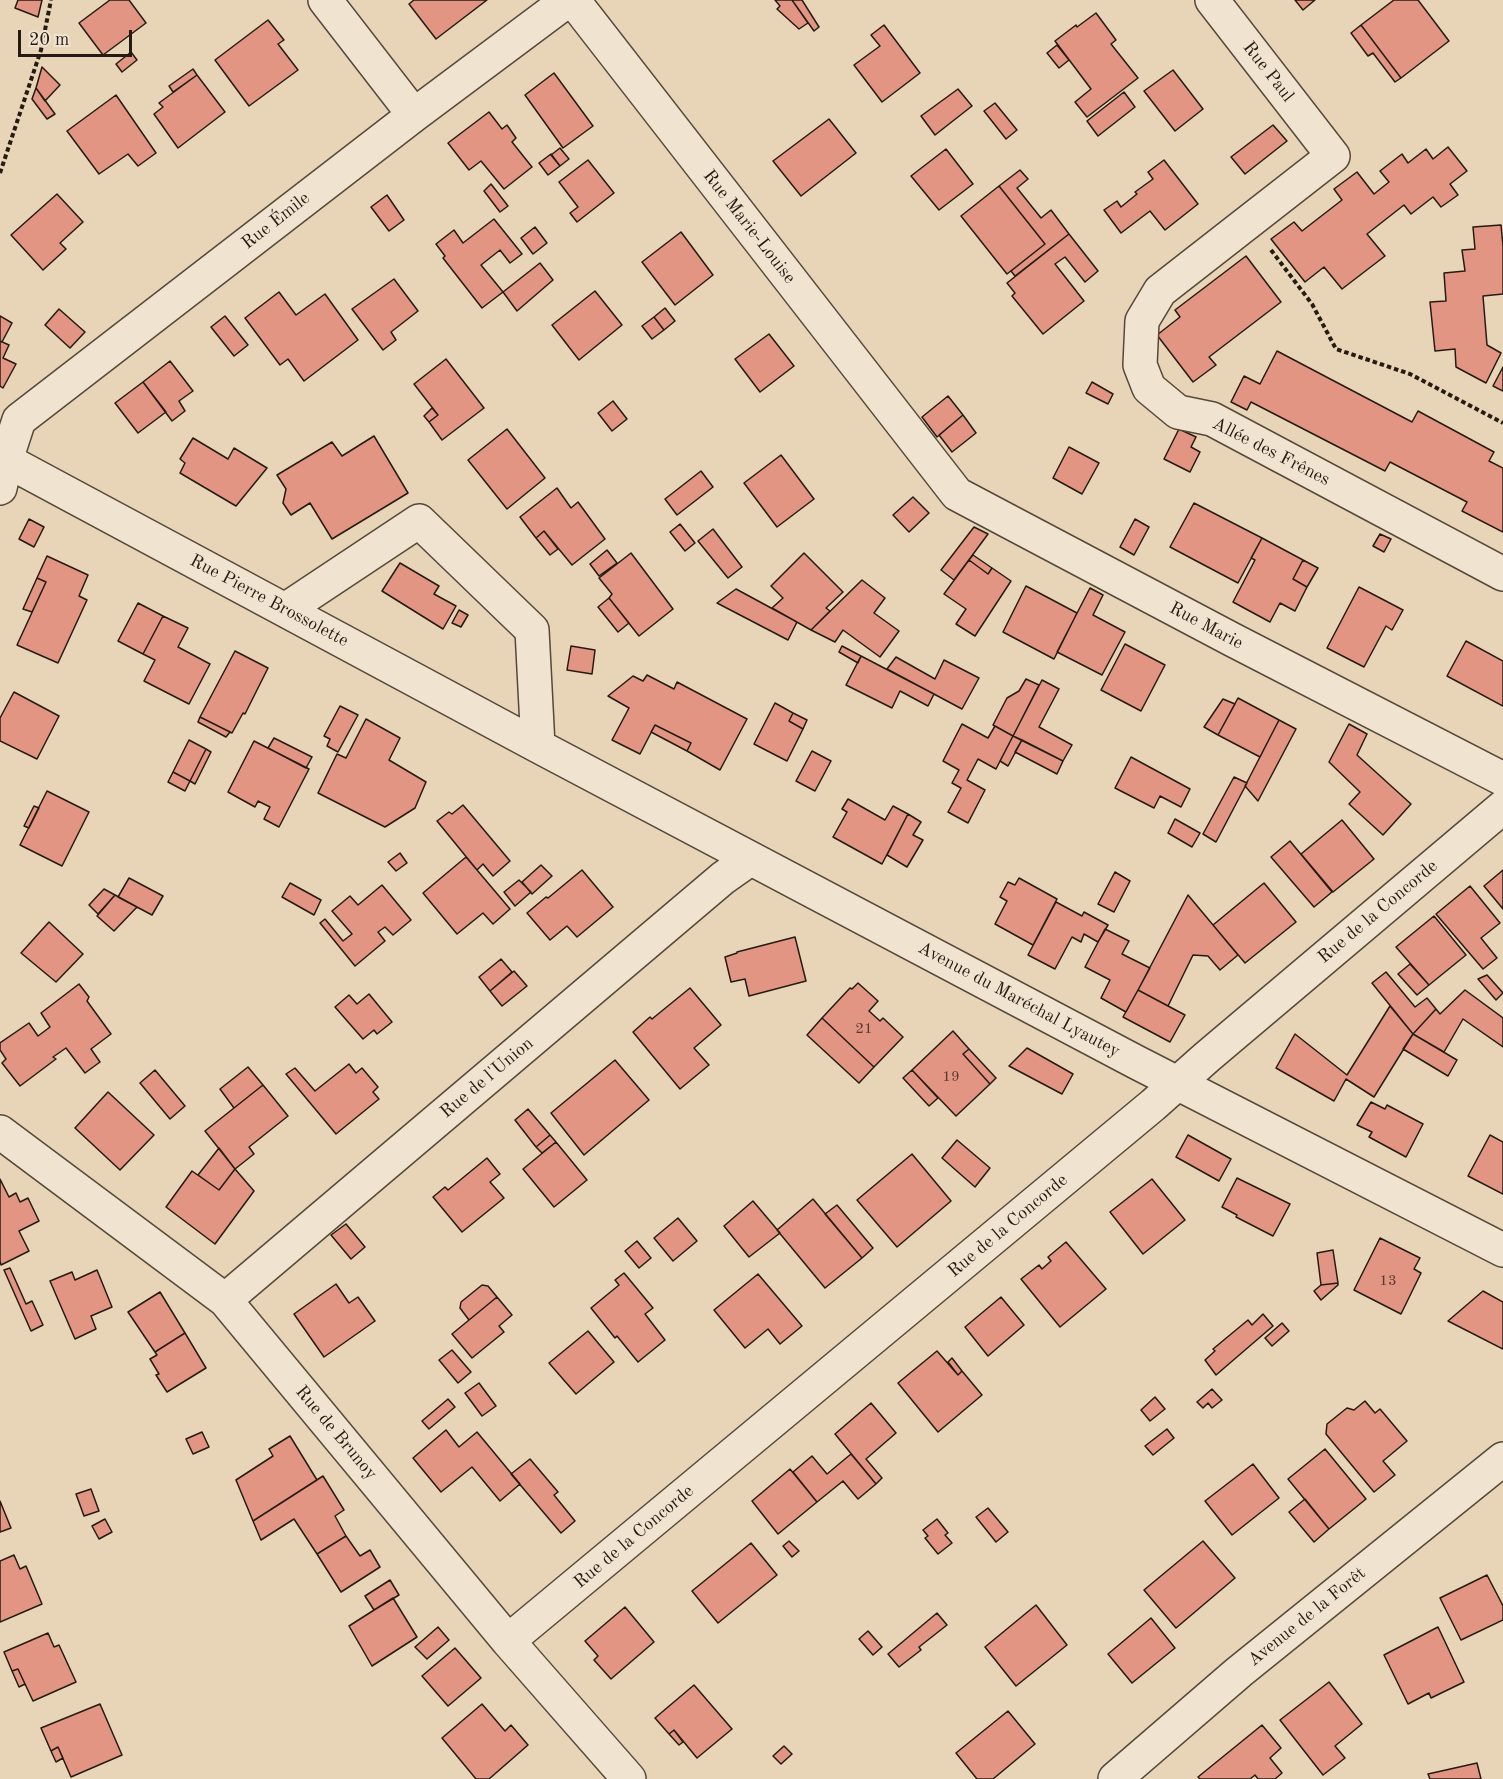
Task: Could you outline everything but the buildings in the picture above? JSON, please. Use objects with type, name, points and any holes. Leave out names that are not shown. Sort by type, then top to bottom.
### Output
[{"type":"street","points":[[325,0],[414,115]]},
{"type":"street","name":"Rue Émile","points":[[2,468],[19,420],[414,115],[568,0]]},
{"type":"street","name":"Rue Marie-Louise","points":[[573,0],[925,454]]},
{"type":"street","name":"Rue Paul","points":[[1212,0],[1323,144]]},
{"type":"street","name":"Allée des Frênes","points":[[1323,144],[1333,156],[1160,291],[1142,321],[1140,365],[1149,388],[1178,411],[1212,419],[1503,574]]},
{"type":"street","name":"Rue Marie","points":[[925,454],[957,494],[1503,779]]},
{"type":"street","name":"Rue Pierre Brossolette","points":[[2,468],[285,609],[538,746]]},
{"type":"street","points":[[285,609],[420,521],[532,630],[538,746]]},
{"type":"street","name":"Avenue du Maréchal Lyautey","points":[[538,746],[750,859],[1503,1250]]},
{"type":"street","name":"Rue de la Concorde","points":[[508,1641],[1179,1083],[1206,1057],[1503,807]]},
{"type":"street","name":"Rue de l'Union","points":[[225,1300],[723,878],[750,859]]},
{"type":"street","name":"Rue de Brunoy","points":[[0,1132],[225,1300],[508,1641],[629,1779]]},
{"type":"street","name":"Avenue de la Forêt","points":[[1115,1779],[1239,1672],[1503,1459]]},
{"type":"path","points":[[0,173],[41,50],[51,0]]},
{"type":"path","points":[[1249,222],[1312,304],[1336,349],[1410,374],[1503,423]]}]
